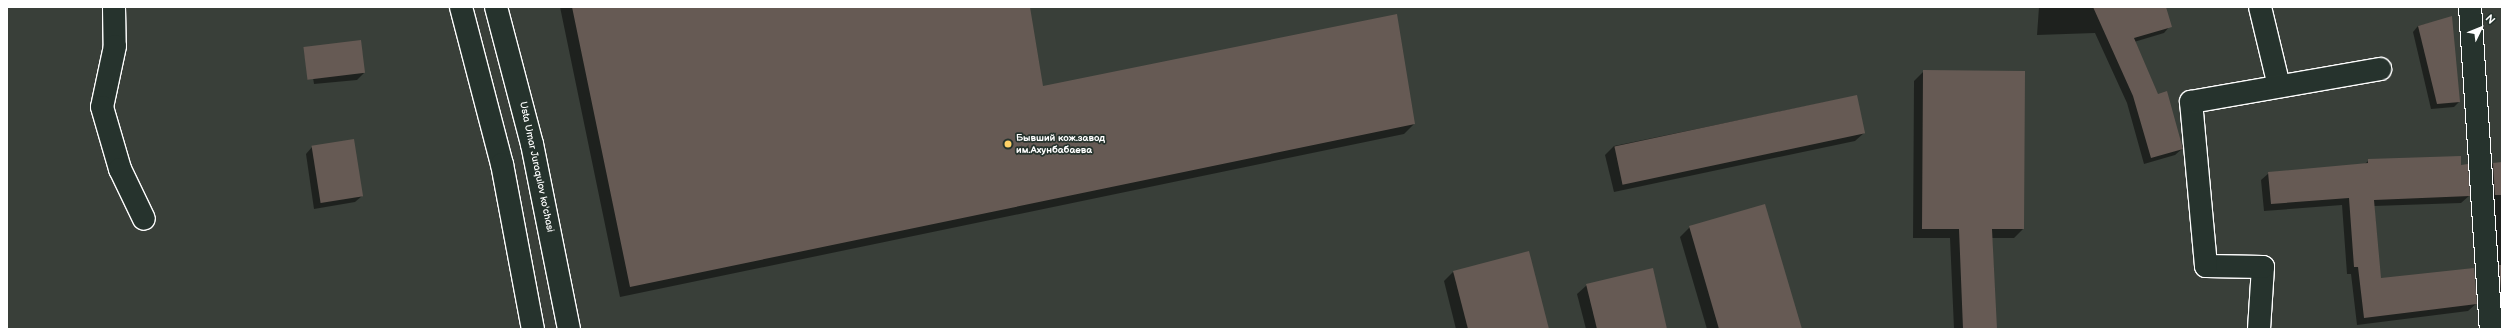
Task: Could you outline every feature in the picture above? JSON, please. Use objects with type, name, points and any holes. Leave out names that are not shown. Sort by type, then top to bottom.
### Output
[{"type":"street","points":[[114,7],[115,46],[102,107],[120,169],[144,220]]},
{"type":"street","points":[[461,7],[502,164],[533,329]]},
{"type":"street","name":"Usta Umar Juraqulov ko'chasi","points":[[496,7],[532,144],[569,329]]},
{"type":"street","points":[[2260,7],[2279,86]]},
{"type":"street","points":[[2470,7],[2491,329]]},
{"type":"street","points":[[2259,329],[2263,267],[2206,266],[2190,102],[2380,69]]},
{"type":"building","points":[[572,7],[1030,7],[1043,86],[1397,14],[1415,124],[630,287]]},
{"type":"building","points":[[2093,7],[2166,7],[2172,27],[2134,38],[2158,94],[2167,91],[2183,149],[2151,158],[2133,96]]},
{"type":"building","points":[[2452,16],[2460,102],[2437,104],[2418,26]]},
{"type":"building","points":[[361,40],[365,73],[307,80],[303,47]]},
{"type":"building","points":[[1923,70],[2025,71],[2024,229],[1992,229],[1997,329],[1963,329],[1959,229],[1922,229]]},
{"type":"building","points":[[1857,95],[1865,133],[1623,185],[1614,147]]},
{"type":"building","points":[[354,139],[363,196],[321,203],[312,146]]},
{"type":"building","points":[[2461,156],[2461,165],[2468,164],[2470,196],[2374,200],[2381,278],[2474,268],[2477,304],[2364,318],[2358,267],[2354,267],[2349,198],[2271,204],[2268,172],[2368,163],[2368,159]]},
{"type":"building","points":[[2502,162],[2502,195],[2495,195],[2493,163]]},
{"type":"building","points":[[1765,204],[1802,329],[1719,329],[1689,226]]},
{"type":"building","points":[[1529,251],[1549,329],[1468,329],[1453,271]]},
{"type":"building","points":[[2499,265],[2502,265],[2502,301]]},
{"type":"building","points":[[1653,268],[1667,329],[1597,329],[1586,284]]},
{"type":"place","name":"Бывший кож.завод им.Ахунбабаева","points":[[1008,144]]}]
